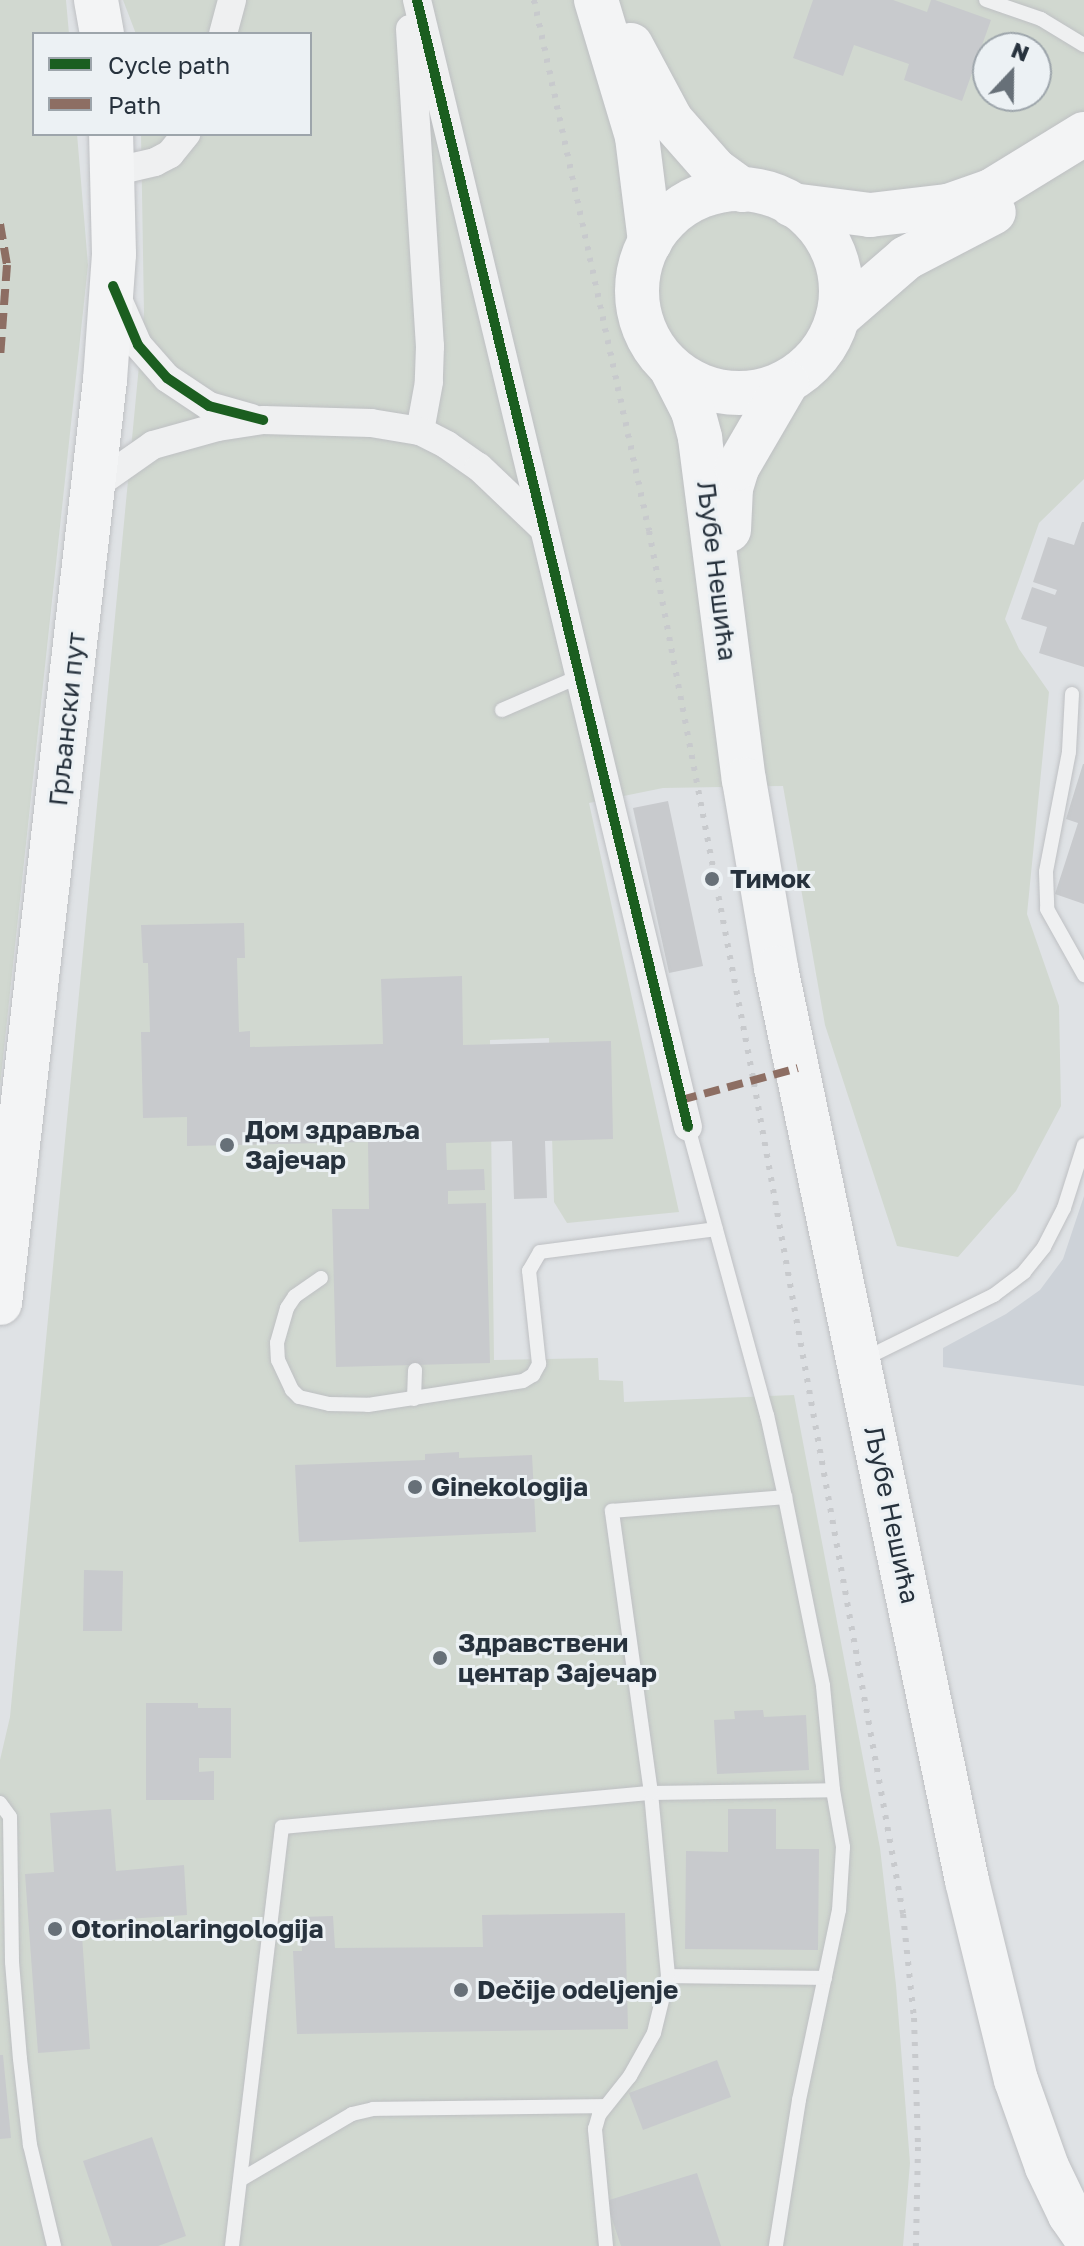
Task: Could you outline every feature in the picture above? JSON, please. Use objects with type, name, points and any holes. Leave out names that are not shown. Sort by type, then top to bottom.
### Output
[{"type":"main road","points":[[96,0],[102,32]]},
{"type":"main road","points":[[596,0],[637,137],[650,242]]},
{"type":"main road","points":[[614,0],[639,65],[671,120],[715,170],[743,190]]},
{"type":"main road","points":[[792,205],[870,215],[948,206],[991,191],[1084,134]]},
{"type":"main road","name":"Грљански пут","points":[[0,1303],[113,286],[112,153]]},
{"type":"main road","points":[[838,317],[891,269],[924,247],[1014,203],[1084,162]]},
{"type":"main road","points":[[743,190],[773,196],[792,205],[822,232],[835,258],[841,288],[838,317],[823,350],[807,368],[787,382],[761,391],[734,393],[707,388],[671,368],[654,347],[639,313],[638,277],[650,242],[665,221],[693,201],[717,192],[743,190]]},
{"type":"main road","name":"Љубе Нешића","points":[[671,368],[693,411],[700,438],[744,780],[776,968],[967,1881],[1016,2080],[1047,2167],[1070,2215],[1084,2235]]},
{"type":"main road","name":"Љубе Нешића","points":[[744,780],[729,505],[737,468],[787,382]]},
{"type":"street","points":[[224,32],[232,0]]},
{"type":"street","points":[[408,0],[430,346],[429,382],[420,431]]},
{"type":"street","points":[[417,0],[688,1127]]},
{"type":"street","points":[[112,153],[155,162],[170,154],[184,136]]},
{"type":"street","points":[[113,286],[138,345],[167,378],[209,406],[263,420]]},
{"type":"street","points":[[93,487],[153,445],[218,427],[263,420],[371,423],[420,431],[479,467],[543,528]]},
{"type":"lane","points":[[986,0],[1041,19],[1084,45]]},
{"type":"lane","points":[[502,710],[578,677]]},
{"type":"lane","points":[[1072,694],[1069,752],[1046,872],[1047,909],[1084,975]]},
{"type":"lane","points":[[688,1127],[767,1415],[785,1497],[823,1686],[833,1790],[843,1847],[839,1910],[799,2100],[776,2246]]},
{"type":"lane","points":[[860,1361],[994,1295],[1024,1272],[1044,1247],[1064,1208],[1084,1145]]},
{"type":"lane","points":[[321,1278],[290,1302],[278,1337],[278,1360],[295,1394],[316,1402],[357,1406],[414,1399],[523,1381],[533,1375],[539,1364],[529,1271],[540,1252],[716,1229]]},
{"type":"lane","points":[[414,1399],[415,1370]]},
{"type":"lane","points":[[606,2246],[595,2129],[605,2106],[619,2093],[654,2033],[668,1976],[651,1793],[612,1511],[785,1497]]},
{"type":"lane","points":[[232,2246],[282,1827],[651,1793],[833,1790]]},
{"type":"lane","points":[[0,1803],[10,1817],[6,1962],[30,2145],[54,2246]]},
{"type":"lane","points":[[668,1976],[825,1978]]},
{"type":"lane","points":[[240,2180],[352,2114],[373,2109],[605,2106]]},
{"type":"shaded area","points":[[0,0],[66,0],[69,32],[32,32],[32,136],[77,136],[88,265],[0,1086]]},
{"type":"shaded area","points":[[123,0],[1084,0],[1084,479],[1039,523],[1005,619],[1019,649],[1049,692],[1027,914],[1059,1006],[1061,1106],[1016,1191],[958,1257],[897,1246],[825,1025],[783,786],[663,788],[589,803],[679,1212],[567,1223],[554,1202],[549,1038],[490,1040],[494,1360],[598,1358],[599,1380],[623,1381],[624,1402],[794,1395],[880,1848],[896,1985],[910,2163],[903,2246],[0,2246],[0,1760],[10,1717],[144,313],[141,136],[312,136],[312,32],[135,32]]},
{"type":"shaded area","points":[[1084,1196],[1084,1386],[943,1367],[943,1348],[1006,1314],[1040,1290],[1063,1259]]},
{"type":"building","points":[[813,0],[893,0],[927,12],[931,0],[935,0],[991,20],[987,32],[972,32],[972,73],[962,101],[904,80],[909,64],[854,45],[843,76],[793,58]]},
{"type":"building","points":[[1082,522],[1084,667],[1039,653],[1047,627],[1021,619],[1032,587],[1055,595],[1057,590],[1033,582],[1048,537],[1074,545]]},
{"type":"building","points":[[1083,764],[1084,904],[1055,894],[1078,823],[1066,819]]},
{"type":"building","points":[[668,801],[703,966],[669,973],[633,808]]},
{"type":"building","name":"Дом здравља Зајечар","points":[[244,923],[245,958],[237,958],[239,1032],[250,1031],[250,1047],[383,1044],[381,979],[462,976],[463,1045],[611,1041],[613,1139],[545,1141],[547,1198],[514,1199],[512,1141],[446,1143],[447,1170],[484,1169],[485,1190],[448,1191],[448,1204],[486,1203],[490,1363],[336,1367],[332,1209],[369,1209],[368,1142],[187,1146],[187,1117],[143,1118],[141,1032],[150,1032],[148,963],[143,963],[141,925]]},
{"type":"building","name":"Ginekologija","points":[[459,1452],[459,1458],[532,1455],[536,1532],[299,1542],[295,1465],[425,1460],[425,1454]]},
{"type":"building","points":[[84,1570],[123,1571],[122,1631],[83,1631]]},
{"type":"building","points":[[146,1703],[198,1703],[198,1708],[231,1708],[231,1758],[199,1758],[199,1772],[214,1771],[214,1800],[146,1800]]},
{"type":"building","points":[[763,1710],[764,1717],[806,1715],[809,1770],[717,1774],[714,1720],[735,1719],[734,1711]]},
{"type":"building","name":"Otorinolaringologija","points":[[111,1809],[116,1871],[184,1865],[187,1915],[81,1922],[90,2049],[38,2053],[25,1874],[54,1872],[50,1813]]},
{"type":"building","points":[[728,1809],[776,1809],[776,1849],[819,1849],[818,1950],[685,1949],[686,1851],[728,1852]]},
{"type":"building","name":"Dečije odeljenje","points":[[625,1913],[628,2029],[297,2034],[293,1951],[302,1951],[301,1917],[333,1916],[335,1948],[483,1947],[482,1915]]},
{"type":"building","points":[[0,2055],[3,2055],[11,2138],[0,2139]]},
{"type":"building","points":[[717,2060],[731,2097],[643,2130],[629,2093]]},
{"type":"building","points":[[152,2137],[186,2236],[158,2246],[112,2246],[83,2161]]},
{"type":"building","points":[[697,2173],[721,2246],[621,2246],[606,2201]]},
{"type":"railway","points":[[534,0],[649,531],[754,1083],[903,1914],[914,2018],[918,2147],[916,2246]]},
{"type":"marked path","points":[[0,224],[7,265],[0,359]]},
{"type":"marked path","points":[[681,1100],[798,1068]]},
{"type":"cycle path","points":[[417,0],[688,1127]]},
{"type":"cycle path","points":[[113,286],[138,345],[167,378],[209,406],[263,420]]},
{"type":"place","name":"Тимок","points":[[712,879]]},
{"type":"place","name":"Дом здравља Зајечар","points":[[227,1145]]},
{"type":"place","name":"Ginekologija","points":[[415,1487]]},
{"type":"place","name":"Здравствени центар Зајечар","points":[[440,1658]]},
{"type":"place","name":"Otorinolaringologija","points":[[55,1929]]},
{"type":"place","name":"Dečije odeljenje","points":[[461,1990]]}]
